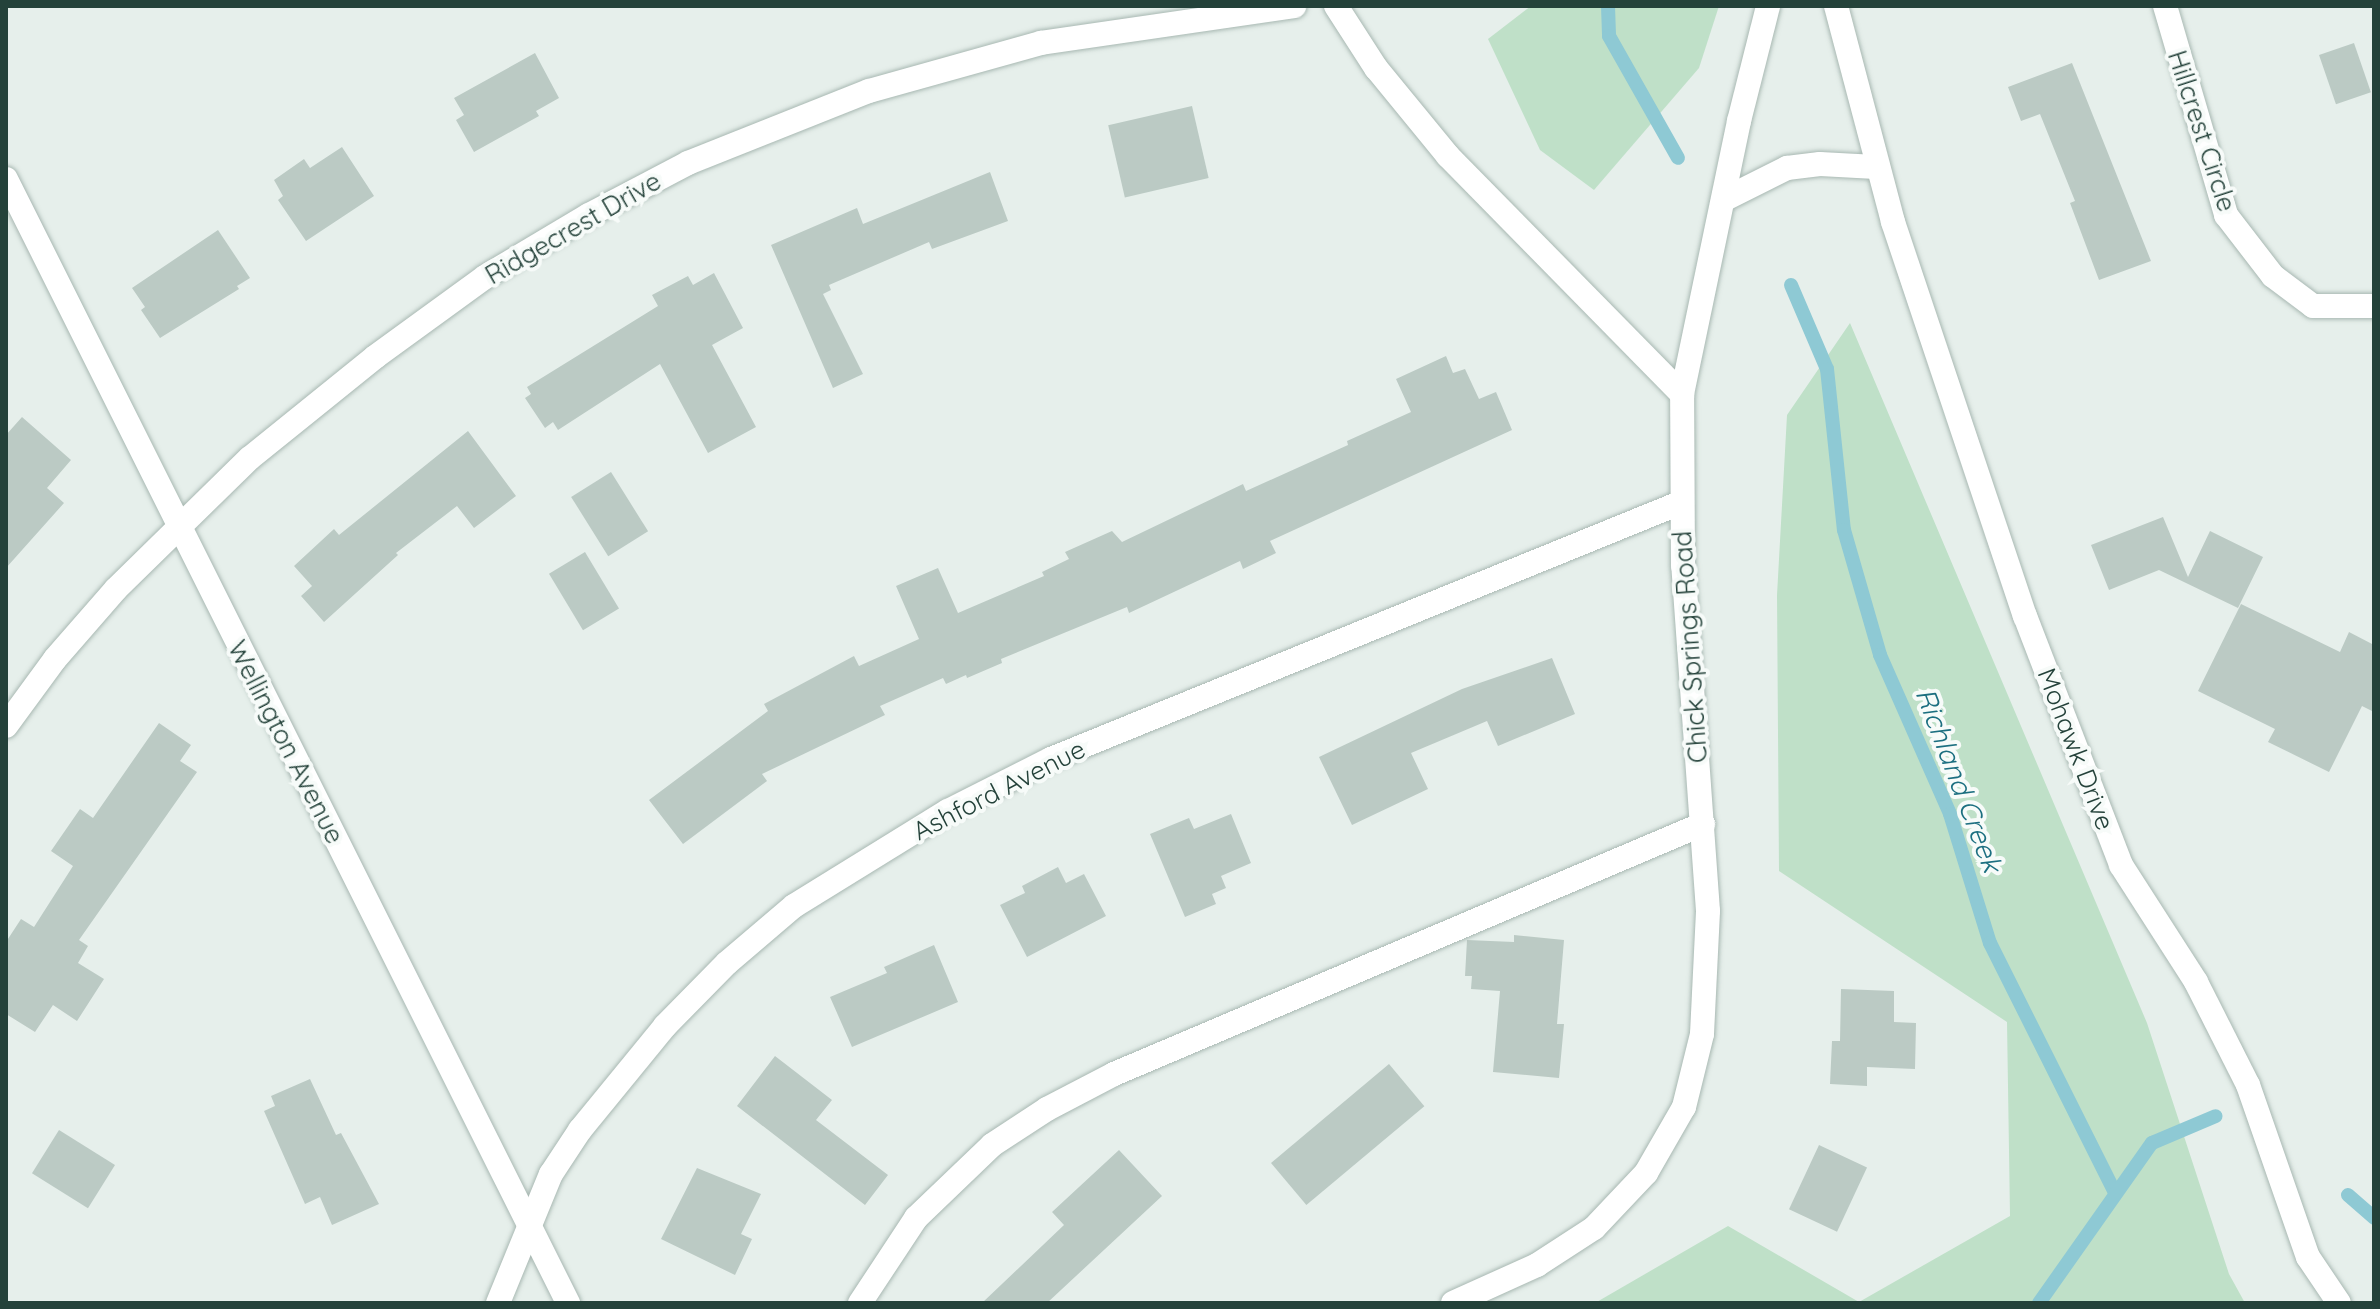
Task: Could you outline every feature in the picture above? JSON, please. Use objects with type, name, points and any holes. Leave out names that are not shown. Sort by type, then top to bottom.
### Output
[{"type":"street","name":"Ridgecrest Drive","points":[[6,726],[55,659],[106,600],[250,458],[375,357],[485,277],[589,215],[688,163],[869,91],[1041,43],[1294,6]]},
{"type":"street","points":[[1336,6],[1376,68],[1448,156],[1682,394]]},
{"type":"street","points":[[1682,394],[1768,6]]},
{"type":"street","name":"Mohawk Drive","points":[[1836,6],[1876,167],[2025,616],[2121,865],[2196,982],[2248,1085],[2308,1257],[2339,1303]]},
{"type":"street","name":"Hillcrest Circle","points":[[2165,6],[2226,215],[2273,276],[2313,306],[2374,306]]},
{"type":"street","points":[[1723,200],[1787,168],[1820,164],[1876,167]]},
{"type":"street","name":"Wellington Avenue","points":[[6,179],[568,1303]]},
{"type":"street","name":"Chick Springs Road","points":[[1453,1303],[1537,1265],[1594,1228],[1646,1173],[1684,1107],[1702,1034],[1708,911],[1680,503],[1682,394]]},
{"type":"street","name":"Ashford Avenue","points":[[498,1303],[551,1174],[580,1130],[665,1026],[727,963],[794,906],[948,811],[1051,759],[1680,503]]},
{"type":"street","points":[[860,1303],[883,1264],[925,1209],[992,1145],[1047,1109],[1114,1074],[1703,824]]},
{"type":"green space","points":[[1531,6],[1719,6],[1699,68],[1594,190],[1540,150],[1488,39]]},
{"type":"green space","points":[[1850,323],[2147,1023],[2229,1274],[2245,1303],[1595,1303],[1728,1226],[1859,1302],[2010,1216],[2007,1022],[1779,871],[1777,595],[1787,415]]},
{"type":"building","points":[[2354,43],[2371,92],[2336,104],[2319,55]]},
{"type":"building","points":[[535,53],[559,98],[536,111],[539,116],[474,152],[456,120],[464,115],[454,98]]},
{"type":"building","points":[[2072,63],[2151,261],[2099,280],[2070,203],[2075,201],[2040,114],[2021,121],[2008,87]]},
{"type":"building","points":[[1192,106],[1209,178],[1125,197],[1108,125]]},
{"type":"building","points":[[342,147],[374,196],[306,241],[278,200],[283,196],[274,180],[304,159],[310,168]]},
{"type":"building","points":[[990,172],[1008,221],[932,249],[929,242],[829,285],[831,290],[823,294],[863,374],[833,388],[771,245],[857,208],[863,224]]},
{"type":"building","points":[[218,230],[250,278],[237,286],[239,289],[160,338],[141,310],[145,307],[132,288]]},
{"type":"building","points":[[714,273],[743,328],[712,345],[756,427],[708,453],[660,364],[558,430],[553,422],[545,428],[525,398],[531,394],[527,387],[658,306],[652,295],[688,276],[693,285]]},
{"type":"building","points":[[1446,356],[1453,373],[1465,369],[1479,399],[1496,392],[1512,430],[1270,541],[1276,553],[1243,569],[1240,561],[1129,613],[1127,607],[1001,659],[1002,663],[967,678],[966,675],[946,684],[943,678],[880,706],[885,715],[762,774],[767,781],[683,844],[649,800],[768,711],[764,704],[854,656],[859,666],[919,639],[896,586],[938,568],[958,613],[1044,576],[1042,572],[1069,559],[1065,552],[1112,531],[1122,542],[1243,484],[1246,491],[1348,445],[1347,441],[1411,412],[1396,379]]},
{"type":"building","points":[[22,417],[71,460],[47,488],[64,503],[6,568],[6,435]]},
{"type":"building","points":[[468,431],[516,496],[474,528],[457,506],[396,553],[398,555],[324,622],[301,596],[312,586],[294,566],[334,529],[339,535]]},
{"type":"building","points":[[611,472],[648,531],[608,556],[571,497]]},
{"type":"building","points":[[2163,517],[2188,577],[2210,531],[2263,557],[2238,608],[2159,570],[2109,590],[2091,545]]},
{"type":"building","points":[[585,552],[619,609],[583,630],[549,574]]},
{"type":"building","points":[[2241,604],[2340,652],[2349,632],[2374,645],[2374,712],[2362,706],[2329,772],[2268,742],[2275,729],[2198,691]]},
{"type":"building","points":[[1552,658],[1575,714],[1498,746],[1487,721],[1411,753],[1428,789],[1352,825],[1319,757],[1462,689]]},
{"type":"building","points":[[159,723],[191,745],[180,761],[197,772],[79,940],[88,946],[78,963],[104,979],[77,1021],[53,1005],[35,1032],[6,1014],[6,942],[21,919],[34,927],[73,866],[51,851],[80,809],[93,818]]},
{"type":"building","points":[[1231,814],[1251,863],[1221,876],[1226,888],[1212,894],[1216,904],[1185,917],[1150,834],[1189,818],[1194,829]]},
{"type":"building","points":[[1058,867],[1066,883],[1084,874],[1106,916],[1027,957],[1000,905],[1025,893],[1022,886]]},
{"type":"building","points":[[1514,935],[1564,940],[1557,1024],[1564,1024],[1559,1078],[1493,1072],[1500,991],[1471,989],[1472,976],[1465,976],[1467,940],[1514,942]]},
{"type":"building","points":[[934,945],[958,1002],[852,1047],[830,997],[887,973],[884,967]]},
{"type":"building","points":[[1841,989],[1894,991],[1894,1022],[1916,1023],[1915,1069],[1867,1067],[1867,1086],[1830,1084],[1832,1041],[1840,1041]]},
{"type":"building","points":[[775,1056],[832,1100],[816,1120],[888,1175],[865,1205],[737,1106]]},
{"type":"building","points":[[1389,1064],[1424,1106],[1306,1205],[1271,1163]]},
{"type":"building","points":[[310,1079],[336,1135],[341,1133],[379,1204],[332,1225],[320,1197],[305,1204],[264,1111],[275,1106],[271,1096]]},
{"type":"building","points":[[59,1130],[115,1165],[88,1208],[32,1173]]},
{"type":"building","points":[[1819,1145],[1867,1167],[1837,1232],[1789,1209]]},
{"type":"building","points":[[1119,1150],[1162,1196],[1047,1303],[982,1303],[1064,1225],[1052,1212]]},
{"type":"building","points":[[697,1168],[761,1194],[741,1234],[752,1239],[735,1275],[661,1239]]},
{"type":"waterway","name":"Richland Creek","points":[[1608,6],[1609,36],[1678,158]]},
{"type":"waterway","name":"Richland Creek","points":[[1791,285],[1827,369],[1844,530],[1880,655],[1950,814],[1990,943],[2115,1193]]},
{"type":"waterway","name":"Richland Creek","points":[[2039,1303],[2152,1143],[2216,1116]]},
{"type":"waterway","points":[[2348,1195],[2374,1218]]}]
